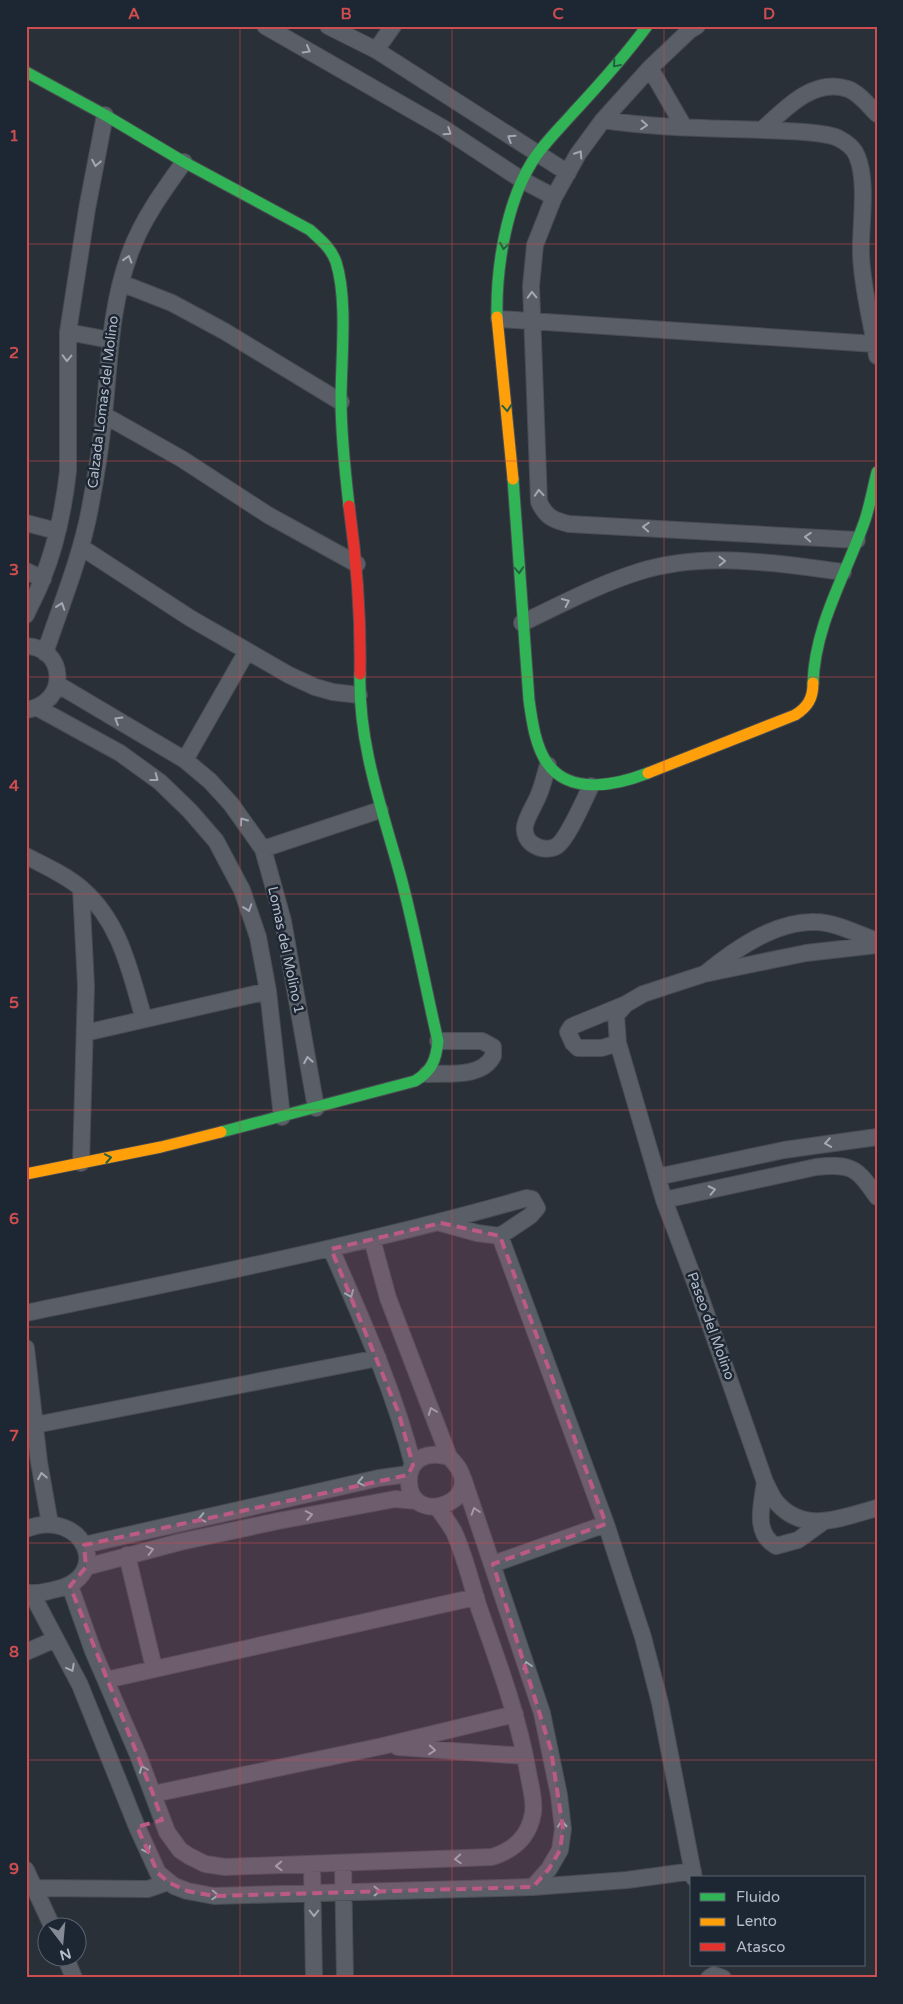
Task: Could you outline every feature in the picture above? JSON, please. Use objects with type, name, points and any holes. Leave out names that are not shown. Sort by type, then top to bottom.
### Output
[{"type":"street","points":[[265,26],[443,128],[522,180],[554,197]]},
{"type":"street","points":[[328,26],[376,50],[568,173]]},
{"type":"street","points":[[376,50],[393,26]]},
{"type":"street","points":[[647,26],[536,154],[522,180],[505,240],[498,284],[522,622],[534,728],[548,765],[560,775],[576,783],[591,786],[607,786],[628,781],[797,714],[808,704],[812,692],[813,661],[819,637],[842,572],[866,518],[877,472]]},
{"type":"street","points":[[692,28],[650,68],[603,120],[578,154],[554,197],[535,245],[531,286],[539,502],[544,513],[553,520],[569,524],[857,540]]},
{"type":"street","points":[[650,68],[684,127]]},
{"type":"street","points":[[26,72],[105,115],[184,162],[310,230],[326,244],[335,260],[342,299],[341,402],[345,474],[357,564],[361,627],[359,695],[369,759],[380,810],[400,875],[438,1041],[436,1061],[427,1074],[415,1081],[161,1147],[26,1174]]},
{"type":"street","points":[[762,130],[798,98],[829,87],[849,89],[867,102],[877,114]]},
{"type":"street","name":"Calzada Lomas del Molino","points":[[26,615],[43,579],[66,493],[68,471],[68,332],[87,210],[105,115]]},
{"type":"street","points":[[499,319],[876,350],[865,294],[861,254],[862,199],[860,164],[857,154],[850,145],[837,137],[795,132],[638,125],[603,120]]},
{"type":"street","name":"Calzada Lomas del Molino","points":[[45,653],[81,547],[90,507],[104,415],[112,317],[121,283],[130,252],[144,222],[184,162]]},
{"type":"street","points":[[862,199],[877,191]]},
{"type":"street","points":[[121,283],[172,303],[224,331],[341,402]]},
{"type":"street","points":[[68,332],[110,340]]},
{"type":"street","points":[[104,415],[182,459],[268,515],[357,564]]},
{"type":"street","points":[[26,523],[57,531]]},
{"type":"street","points":[[81,547],[190,618],[247,651],[315,687],[333,692],[359,695]]},
{"type":"street","points":[[522,622],[602,585],[639,572],[684,562],[720,560],[759,561],[842,572]]},
{"type":"street","points":[[26,571],[43,579]]},
{"type":"street","points":[[26,646],[38,648],[45,653],[53,661],[58,672],[54,694],[47,702],[32,709]]},
{"type":"street","points":[[185,760],[247,651]]},
{"type":"street","name":"Lomas del Molino 1","points":[[57,684],[185,760],[210,781],[231,804],[263,849],[283,921],[316,1108]]},
{"type":"street","name":"Lomas del Molino 1","points":[[32,709],[120,753],[160,782],[190,811],[216,841],[242,890],[258,937],[268,991],[282,1117]]},
{"type":"street","points":[[548,765],[539,794],[525,826],[525,834],[535,846],[542,848],[556,847],[565,838],[591,786]]},
{"type":"street","points":[[263,849],[380,810]]},
{"type":"street","points":[[26,856],[61,874],[82,888],[103,910],[125,954],[144,1019]]},
{"type":"street","points":[[80,1163],[86,986],[82,888]]},
{"type":"street","points":[[704,974],[732,952],[761,936],[791,925],[815,922],[838,927],[877,941]]},
{"type":"street","points":[[618,1043],[602,1048],[578,1048],[572,1043],[568,1032],[571,1027],[626,1004],[643,994],[704,974],[806,953],[877,945]]},
{"type":"street","points":[[85,1033],[268,991]]},
{"type":"street","name":"Paseo del Molino","points":[[626,1004],[616,1015],[618,1043],[664,1200],[703,1302],[765,1482],[776,1503],[788,1513],[800,1519],[823,1522],[877,1508]]},
{"type":"street","points":[[427,1074],[475,1071],[485,1066],[493,1056],[492,1047],[482,1041],[438,1041]]},
{"type":"street","points":[[658,1177],[784,1150],[877,1137]]},
{"type":"street","points":[[847,1166],[849,1140]]},
{"type":"street","points":[[664,1200],[816,1167],[847,1166],[858,1173],[877,1198]]},
{"type":"street","points":[[26,1313],[331,1249],[441,1222],[527,1198],[532,1198],[537,1208],[535,1212],[500,1236],[477,1233],[441,1222]]},
{"type":"street","points":[[26,1530],[50,1524],[69,1529],[84,1545],[87,1555],[83,1575],[70,1586],[29,1593],[80,1685],[137,1827],[158,1873],[168,1882],[187,1891],[214,1896],[533,1887],[694,1875],[658,1694],[643,1637],[606,1524],[500,1236]]},
{"type":"street","points":[[372,1239],[388,1298],[449,1457],[458,1466],[493,1564],[542,1713],[559,1795],[563,1829],[560,1850],[549,1869],[533,1887]]},
{"type":"street","points":[[331,1249],[378,1358],[399,1414],[411,1470],[408,1484],[411,1493],[417,1501]]},
{"type":"street","points":[[26,1348],[39,1462],[50,1524]]},
{"type":"street","points":[[35,1426],[378,1358]]},
{"type":"street","points":[[84,1545],[411,1470],[423,1456],[436,1453],[449,1457]]},
{"type":"street","points":[[86,1567],[127,1555],[269,1522],[385,1500],[417,1501],[426,1506],[437,1507],[447,1505],[456,1498],[461,1489],[462,1478]]},
{"type":"street","points":[[765,1482],[760,1519],[762,1529],[768,1541],[776,1546],[798,1540],[823,1522]]},
{"type":"street","points":[[70,1586],[162,1820],[180,1850],[205,1864],[225,1867],[343,1864],[485,1857],[506,1852],[517,1844],[525,1834],[533,1815],[534,1802],[515,1714],[454,1532],[437,1507]]},
{"type":"street","points":[[493,1564],[606,1524]]},
{"type":"street","points":[[127,1555],[154,1668]]},
{"type":"street","points":[[106,1680],[476,1597]]},
{"type":"street","points":[[26,1652],[56,1639]]},
{"type":"street","points":[[153,1794],[383,1746],[515,1714]]},
{"type":"street","points":[[383,1746],[525,1756]]},
{"type":"street","points":[[137,1827],[162,1820]]},
{"type":"street","points":[[343,1864],[345,1978]]},
{"type":"street","points":[[312,1865],[314,1978]]},
{"type":"street","points":[[26,1870],[48,1916]]},
{"type":"street","points":[[35,1888],[148,1889],[168,1882]]},
{"type":"street","points":[[69,1966],[74,1978]]},
{"type":"highlighted area","points":[[441,1223],[500,1236],[606,1524],[493,1564],[551,1750],[563,1829],[560,1850],[549,1869],[533,1887],[214,1896],[187,1891],[168,1882],[158,1873],[137,1827],[162,1820],[70,1586],[86,1567],[84,1545],[408,1475],[413,1465],[399,1414],[331,1249]]},
{"type":"traffic: fast","points":[[497,317],[498,278],[504,237],[515,197],[523,179],[541,149],[612,70],[647,26]]},
{"type":"traffic: fast","points":[[26,72],[105,115],[184,162],[310,230],[328,248],[336,262],[342,294],[341,413],[349,506]]},
{"type":"traffic: fast","points":[[813,683],[815,661],[825,620],[865,520],[877,472]]},
{"type":"traffic: fast","points":[[513,479],[529,700],[535,733],[543,756],[557,773],[568,780],[581,784],[608,784],[648,773]]},
{"type":"traffic: fast","points":[[221,1132],[415,1081],[429,1069],[436,1054],[438,1041],[415,937],[400,874],[372,776],[360,700],[360,674]]},
{"type":"traffic: slow","points":[[497,317],[513,479]]},
{"type":"traffic: slow","points":[[648,773],[795,715],[809,702],[813,683]]},
{"type":"traffic: slow","points":[[26,1174],[161,1147],[221,1132]]},
{"type":"traffic: jam","points":[[349,506],[358,590],[360,674]]}]
